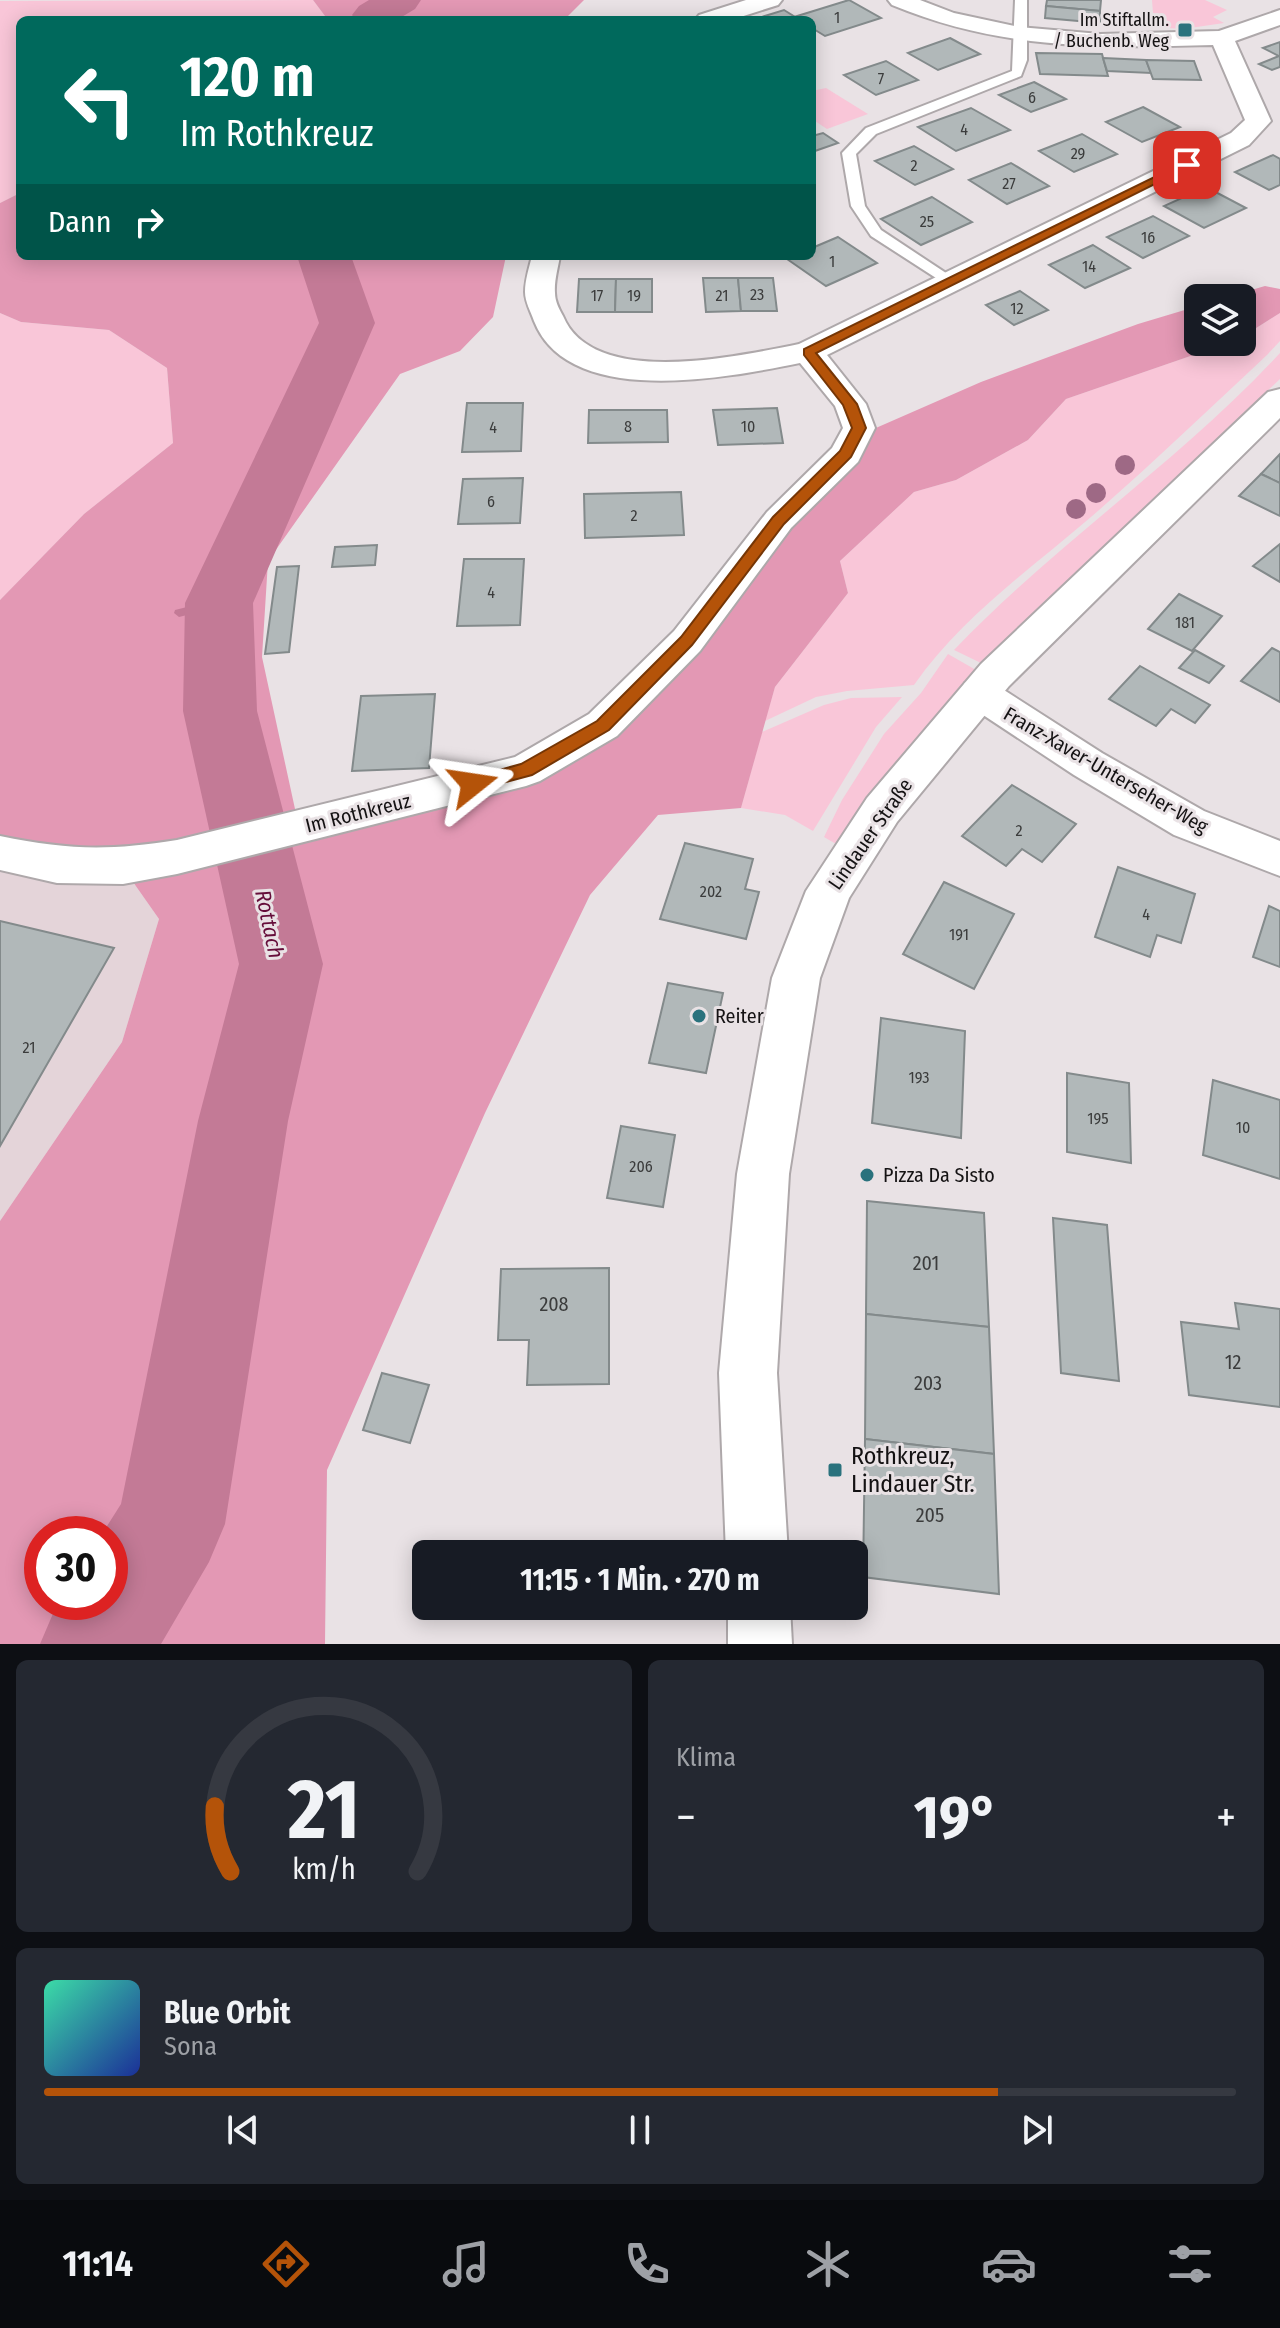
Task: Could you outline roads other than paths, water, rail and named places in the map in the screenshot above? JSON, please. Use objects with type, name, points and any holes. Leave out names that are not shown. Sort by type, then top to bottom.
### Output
[{"type":"main road","name":"Lindauer Straße","points":[[756,1540],[749,1357],[763,1174],[796,978],[829,891],[882,810],[979,693],[1280,399]]},
{"type":"main road","points":[[759,1620],[760,1644]]},
{"type":"street","points":[[720,16],[770,0]]},
{"type":"street","points":[[900,0],[947,19],[1019,34],[1100,41],[1222,38],[1280,17]]},
{"type":"street","points":[[545,260],[540,296],[551,332],[566,348],[589,360],[660,373],[737,365],[808,352],[1240,139],[1258,121],[1222,38]]},
{"type":"street","name":"Im Rothkreuz","points":[[0,853],[57,865],[123,866],[177,857],[526,770],[603,725],[687,641],[779,520],[846,454],[859,428],[850,404],[808,352]]},
{"type":"street","name":"Franz-Xaver-Unterseher-Weg","points":[[979,693],[1076,757],[1189,823],[1280,859]]},
{"type":"lane","points":[[950,282],[876,233],[858,206],[849,153],[871,131],[1001,82],[1018,72],[1023,59],[1019,34],[1021,0]]},
{"type":"waterway","name":"Rottach","points":[[375,16],[400,0]]},
{"type":"waterway","name":"Rottach","points":[[97,1644],[171,1524],[243,1121],[281,964],[220,711],[219,603],[347,323],[325,260]]},
{"type":"waterway","points":[[179,613],[219,603]]},
{"type":"place","name":"Im Stiftallm. / Buchenb. Weg","points":[[1185,30]]},
{"type":"place","name":"Reiter","points":[[699,1016]]},
{"type":"place","name":"Pizza Da Sisto","points":[[867,1175]]},
{"type":"place","name":"Rothkreuz, Lindauer Str.","points":[[835,1470]]}]
